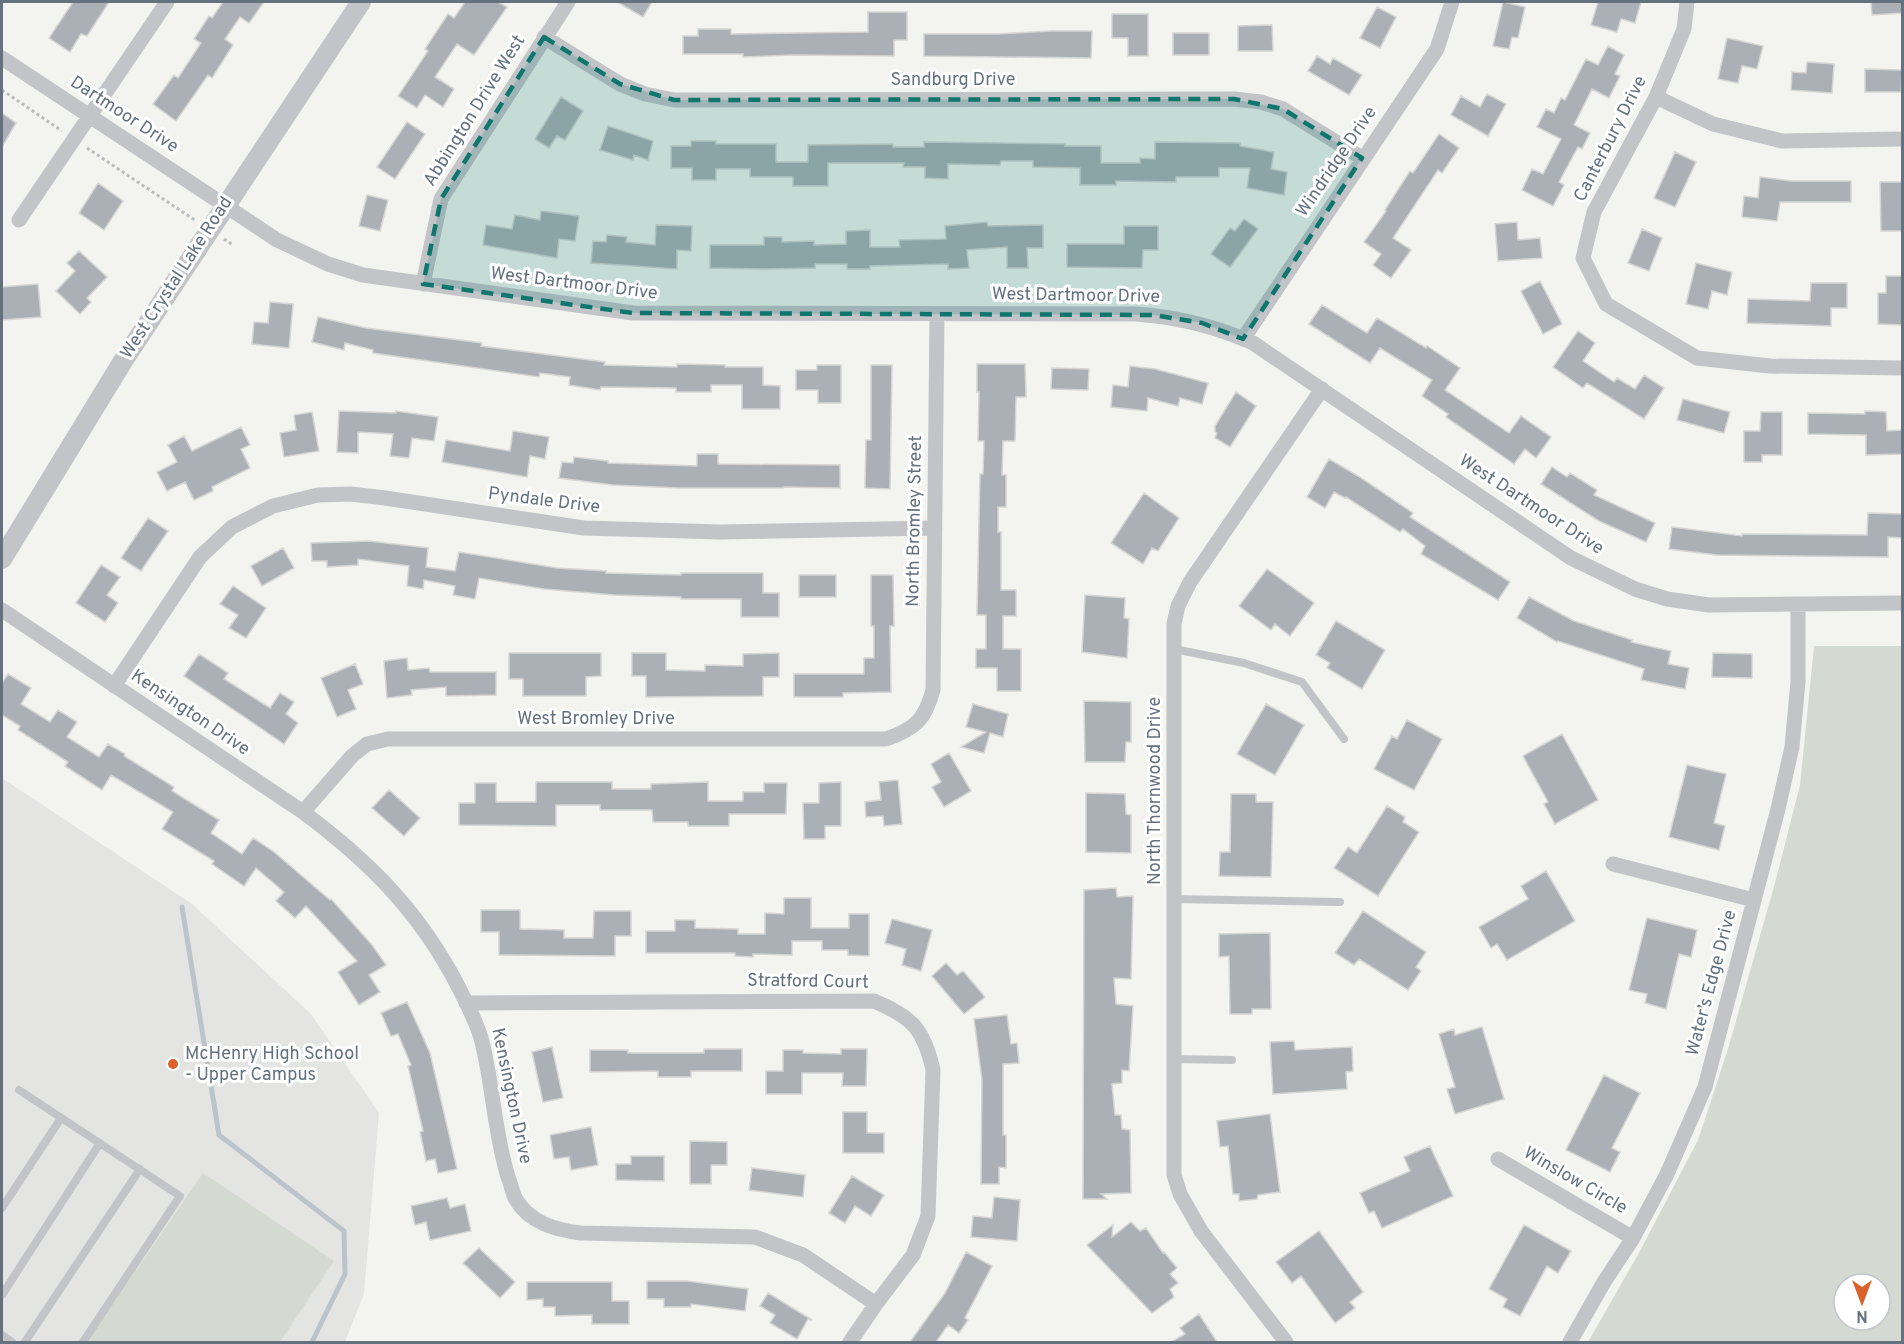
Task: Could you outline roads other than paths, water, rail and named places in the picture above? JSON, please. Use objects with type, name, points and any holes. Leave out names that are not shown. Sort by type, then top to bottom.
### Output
[{"type":"street","points":[[19,220],[167,2]]},
{"type":"street","name":"West Crystal Lake Road","points":[[2,560],[123,361],[361,2]]},
{"type":"street","name":"Abbington Drive West","points":[[423,284],[441,200],[568,2]]},
{"type":"street","name":"Windridge Drive","points":[[1243,339],[1437,49],[1452,2]]},
{"type":"street","name":"Canterbury Drive","points":[[1687,2],[1684,29],[1656,97],[1594,212],[1583,258],[1606,304],[1697,358],[1770,366],[1902,368]]},
{"type":"street","name":"Sandburg Drive","points":[[544,37],[620,84],[645,94],[674,100],[1234,99],[1261,102],[1283,110],[1362,158]]},
{"type":"street","name":"Dartmoor Drive","points":[[2,58],[226,204]]},
{"type":"street","points":[[1656,97],[1713,124],[1782,141],[1902,139]]},
{"type":"street","name":"West Dartmoor Drive","points":[[226,204],[277,240],[328,264],[363,275],[633,313],[1154,315],[1202,323],[1266,351],[1571,558],[1635,589],[1667,599],[1709,604],[1902,603]]},
{"type":"street","name":"North Bromley Street","points":[[917,724],[928,710],[933,690],[937,314]]},
{"type":"street","name":"North Thornwood Drive","points":[[1286,1342],[1201,1231],[1180,1194],[1174,1175],[1174,624],[1178,606],[1190,582],[1322,389]]},
{"type":"street","name":"Pyndale Drive","points":[[114,686],[200,556],[232,527],[273,506],[318,495],[351,494],[385,498],[584,528],[720,532],[935,528]]},
{"type":"street","name":"Water’s Edge Drive","points":[[1570,1342],[1604,1282],[1633,1238],[1667,1174],[1705,1087],[1792,747],[1798,682],[1798,604]]},
{"type":"street","name":"Kensington Drive","points":[[2,610],[303,812],[341,841],[391,888],[418,921],[446,962],[466,1002],[480,1037],[504,1162],[515,1198],[527,1212],[541,1223],[561,1231],[755,1237],[803,1255],[876,1304]]},
{"type":"street","name":"West Bromley Drive","points":[[303,812],[352,756],[367,744],[388,739],[886,739],[902,734],[917,724]]},
{"type":"street","points":[[1613,864],[1754,900]]},
{"type":"street","name":"Stratford Court","points":[[466,1002],[849,1000],[874,1001],[896,1010],[920,1030],[928,1048],[933,1070],[928,1216],[914,1255],[876,1304]]},
{"type":"street","name":"Winslow Circle","points":[[1498,1159],[1633,1238]]},
{"type":"street","points":[[850,1342],[876,1304]]},
{"type":"lane","points":[[1174,649],[1244,663],[1302,682],[1344,739]]},
{"type":"lane","points":[[1174,899],[1340,902]]},
{"type":"lane","points":[[1174,1059],[1232,1060]]},
{"type":"lane","points":[[19,1090],[180,1196],[83,1342]]},
{"type":"lane","points":[[2,1208],[61,1118]]},
{"type":"lane","points":[[2,1294],[100,1143]]},
{"type":"lane","points":[[25,1342],[140,1169]]},
{"type":"lane","points":[[2,1335],[12,1342]]},
{"type":"waterway","points":[[182,907],[219,1135],[344,1231],[345,1274],[312,1342]]},
{"type":"place","name":"McHenry High School - Upper Campus","points":[[173,1064]]}]
